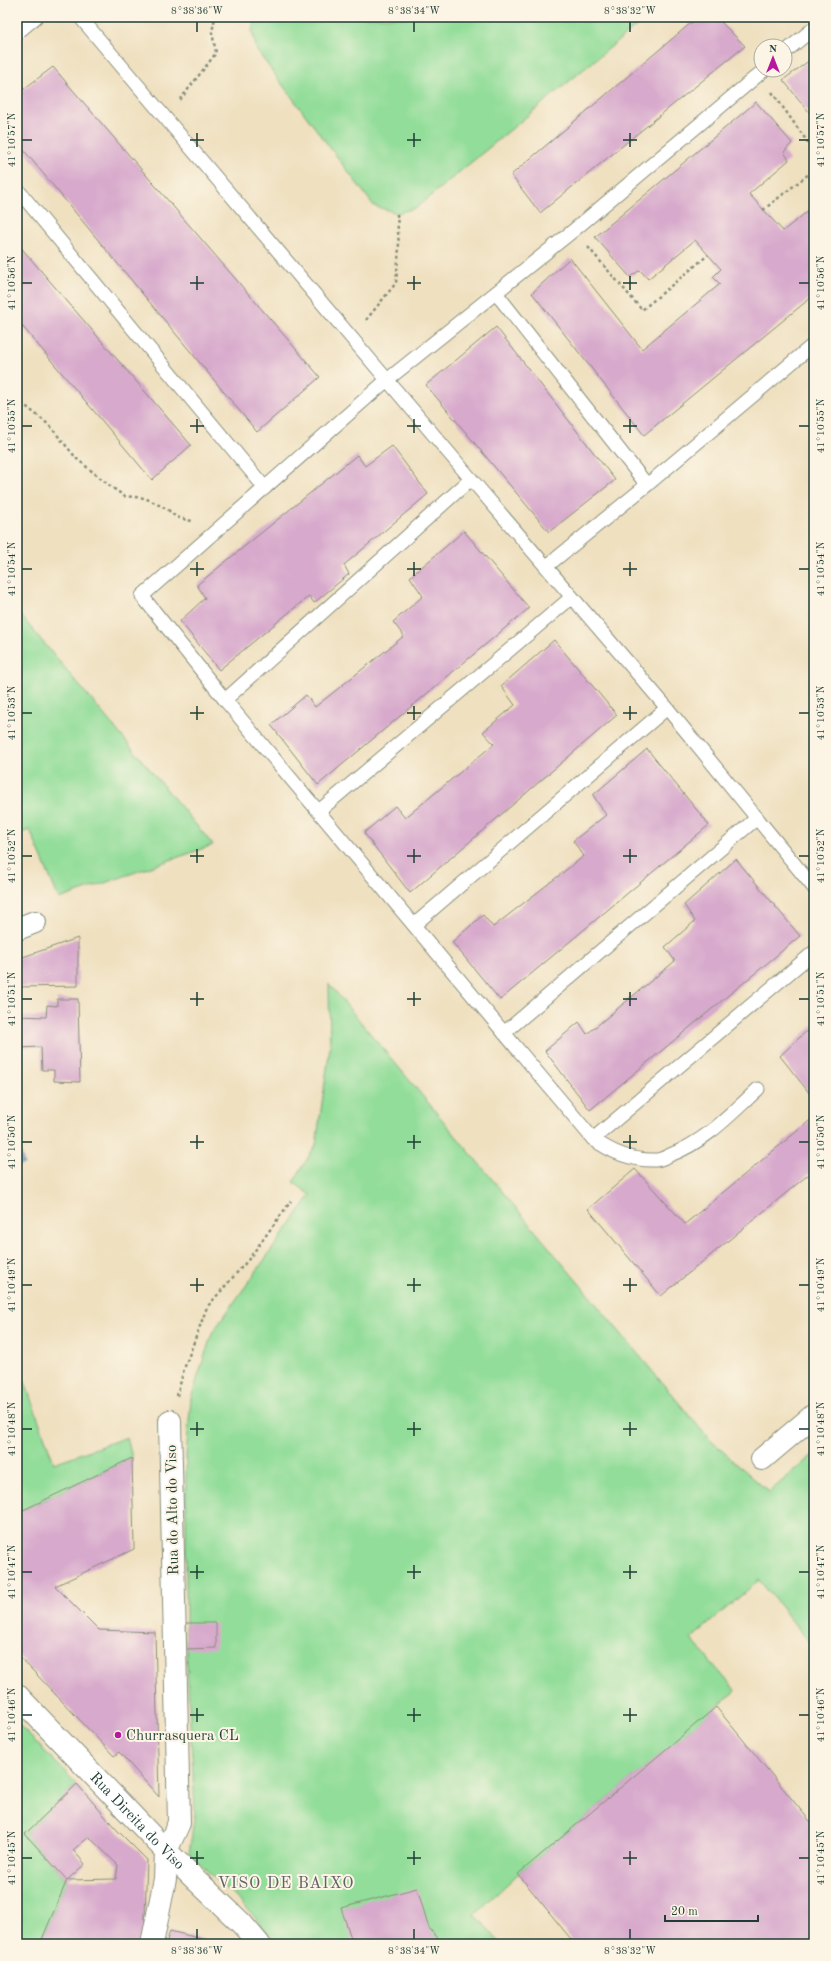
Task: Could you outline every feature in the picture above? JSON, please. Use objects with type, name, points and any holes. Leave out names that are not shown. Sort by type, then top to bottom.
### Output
[{"type":"street","points":[[762,1459],[814,1415]]},
{"type":"street","name":"Rua do Alto do Viso","points":[[166,1851],[179,1823],[170,1421]]},
{"type":"street","name":"Rua Direita do Viso","points":[[17,1695],[166,1851],[242,1924],[259,1944]]},
{"type":"street","points":[[152,1944],[165,1879],[166,1851]]},
{"type":"lane","points":[[17,33],[36,17]]},
{"type":"lane","points":[[80,17],[471,480],[547,566],[667,708],[814,888]]},
{"type":"lane","points":[[793,45],[814,28]]},
{"type":"lane","points":[[755,78],[574,230],[387,380],[142,596],[225,700],[593,1139],[609,1150],[631,1157],[657,1160],[688,1149],[709,1133],[758,1089]]},
{"type":"lane","points":[[17,189],[265,488]]},
{"type":"lane","points":[[496,293],[647,485]]},
{"type":"lane","points":[[547,566],[647,485],[814,344]]},
{"type":"lane","points":[[225,700],[471,480]]},
{"type":"lane","points":[[319,811],[572,597]]},
{"type":"lane","points":[[414,925],[667,708]]},
{"type":"lane","points":[[504,1033],[757,818]]},
{"type":"lane","points":[[593,1139],[814,952]]},
{"type":"path","points":[[166,118],[216,53],[212,32],[215,17]]},
{"type":"path","points":[[766,78],[814,151]]},
{"type":"path","points":[[763,210],[814,170]]},
{"type":"path","points":[[352,338],[396,282],[399,248],[397,213]]},
{"type":"path","points":[[574,230],[642,310],[708,255]]},
{"type":"path","points":[[17,399],[49,425],[76,459],[124,496],[145,498],[167,509],[176,517],[187,520],[206,524],[226,522]]},
{"type":"path","points":[[170,1421],[184,1369],[207,1307],[248,1260],[291,1201]]},
{"type":"green space","points":[[257,17],[647,17],[416,208],[397,213],[374,206],[257,51],[252,29]]},
{"type":"green space","points":[[17,611],[213,845],[59,899],[30,830],[17,834]]},
{"type":"green space","points":[[329,984],[709,1439],[769,1492],[814,1454],[814,1648],[759,1580],[691,1639],[736,1691],[518,1874],[475,1914],[501,1944],[277,1944],[247,1908],[189,1854],[195,1811],[186,1649],[186,1456],[191,1398],[212,1333],[311,1195],[293,1182],[316,1145],[330,1047]]},
{"type":"green space","points":[[17,1360],[54,1463],[127,1437],[132,1458],[17,1513]]},
{"type":"green space","points":[[17,1723],[77,1784],[25,1834],[67,1880],[40,1944],[17,1944]]},
{"type":"water","points":[[19,1148],[24,1164],[17,1166],[17,1149]]},
{"type":"building","points":[[698,17],[716,17],[745,46],[540,213],[511,175]]},
{"type":"building","points":[[814,57],[814,118],[783,80],[786,78],[793,78],[793,73]]},
{"type":"building","points":[[53,67],[320,377],[257,432],[17,142],[17,94]]},
{"type":"building","points":[[756,102],[792,143],[784,152],[789,160],[749,194],[783,231],[814,206],[814,295],[644,435],[532,293],[570,258],[642,349],[720,284],[713,277],[721,269],[695,240],[648,279],[640,270],[630,277],[595,237]]},
{"type":"building","points":[[17,243],[191,445],[152,480],[17,320]]},
{"type":"building","points":[[496,327],[615,480],[549,532],[426,385]]},
{"type":"building","points":[[392,446],[428,494],[344,565],[349,574],[314,603],[309,596],[219,670],[180,621],[205,598],[197,585],[357,455],[365,466]]},
{"type":"building","points":[[464,531],[529,608],[318,785],[271,725],[306,695],[315,707],[404,636],[393,622],[423,596],[410,577]]},
{"type":"building","points":[[554,640],[617,715],[410,893],[364,833],[395,806],[405,818],[494,744],[483,732],[515,705],[501,686]]},
{"type":"building","points":[[647,749],[709,825],[500,1000],[452,942],[483,915],[493,927],[584,856],[573,841],[606,815],[593,795]]},
{"type":"building","points":[[736,859],[800,936],[590,1110],[545,1051],[579,1022],[587,1034],[675,961],[665,947],[695,921],[684,905]]},
{"type":"building","points":[[78,938],[78,986],[17,987],[17,959]]},
{"type":"building","points":[[57,999],[78,999],[80,1082],[54,1081],[54,1070],[42,1070],[41,1047],[17,1048],[17,1016],[46,1017],[47,1005],[57,1006]]},
{"type":"building","points":[[814,1024],[814,1099],[780,1056]]},
{"type":"building","points":[[814,1117],[814,1170],[661,1296],[588,1209],[635,1169],[685,1224]]},
{"type":"building","points":[[132,1458],[134,1549],[55,1586],[99,1630],[155,1632],[159,1797],[119,1752],[114,1756],[17,1654],[17,1513]]},
{"type":"building","points":[[186,1623],[216,1623],[216,1648],[186,1649]]},
{"type":"building","points":[[716,1707],[814,1826],[814,1944],[575,1944],[518,1874]]},
{"type":"building","points":[[77,1784],[116,1829],[147,1860],[144,1944],[40,1944],[67,1880],[25,1834]],"holes":[[[89,1837],[118,1865],[116,1879],[67,1880],[85,1864],[73,1850]]]},
{"type":"building","points":[[417,1888],[429,1928],[443,1944],[353,1944],[341,1908]]},
{"type":"building","points":[[170,1931],[214,1942],[218,1944],[166,1944]]},
{"type":"place","name":"Churrasquera CL","points":[[118,1735]]},
{"type":"district","name":"VISO DE BAIXO","points":[[286,1882]]}]
